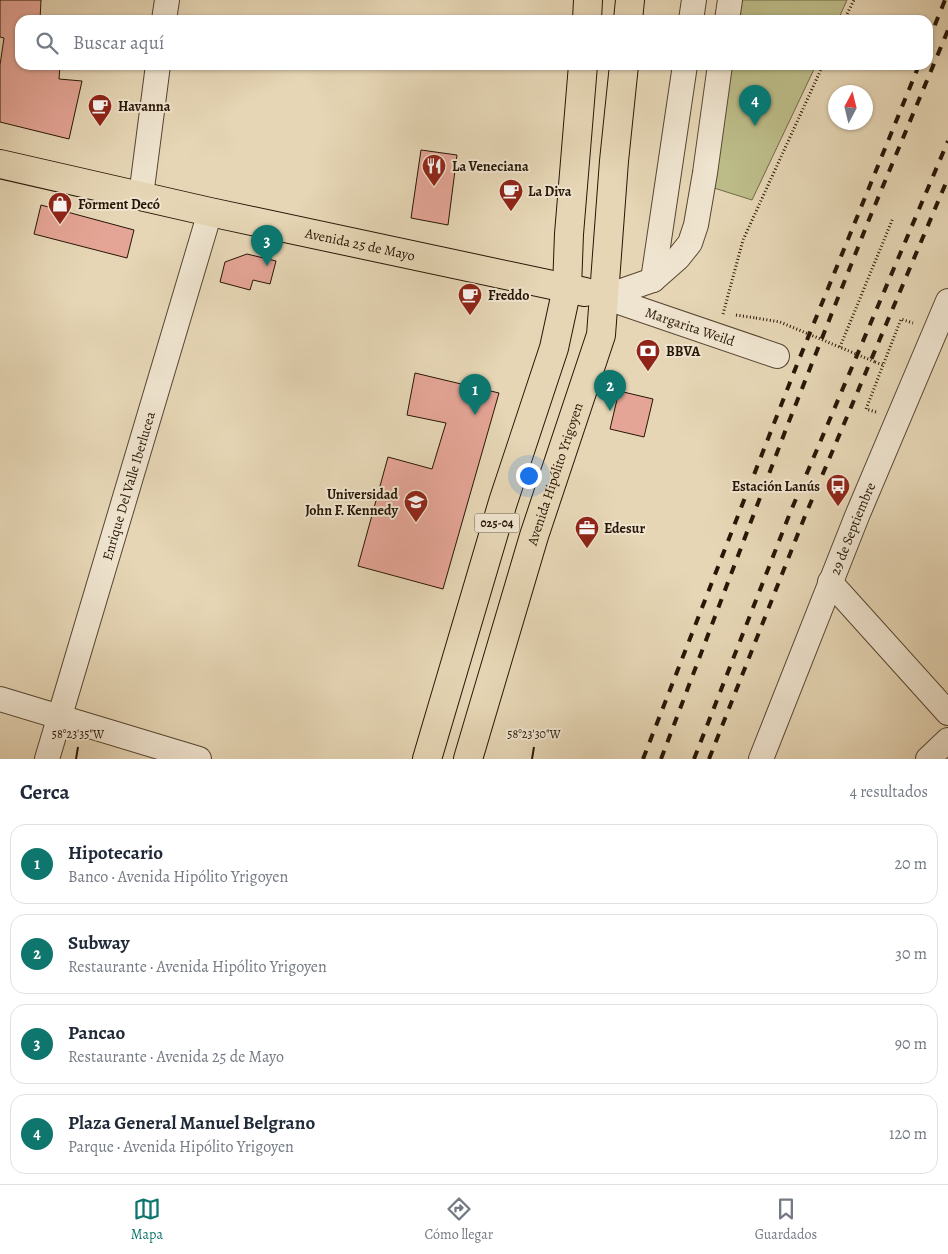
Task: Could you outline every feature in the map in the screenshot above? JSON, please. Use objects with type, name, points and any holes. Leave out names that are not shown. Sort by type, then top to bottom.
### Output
[{"type":"main road","points":[[587,15],[588,0]]},
{"type":"main road","points":[[628,15],[630,0]]},
{"type":"main road","name":"025-04","points":[[427,759],[503,502],[554,348],[567,288],[569,234],[583,70]]},
{"type":"main road","name":"Avenida Hipólito Yrigoyen","points":[[468,759],[534,536],[601,335],[624,70]]},
{"type":"main road","name":"Avenida 25 de Mayo","points":[[0,164],[210,212],[604,297]]},
{"type":"street","points":[[165,15],[167,0]]},
{"type":"street","points":[[692,15],[694,0]]},
{"type":"street","points":[[728,15],[730,0]]},
{"type":"street","points":[[141,196],[157,70]]},
{"type":"street","points":[[653,280],[684,70]]},
{"type":"street","points":[[604,297],[653,280],[678,258],[690,243],[696,225],[719,70]]},
{"type":"street","name":"Enrique Del Valle Iberlucea","points":[[47,759],[210,212]]},
{"type":"street","name":"Margarita Weild","points":[[604,297],[720,324],[777,356]]},
{"type":"street","name":"29 de Septiembre","points":[[761,759],[830,582],[948,301]]},
{"type":"street","points":[[830,582],[948,713]]},
{"type":"street","points":[[0,698],[199,759]]},
{"type":"street","points":[[928,759],[948,740]]},
{"type":"path","points":[[846,15],[854,0]]},
{"type":"path","points":[[821,70],[743,240],[720,324],[756,318],[780,322],[883,365]]},
{"type":"path","points":[[840,347],[893,218]]},
{"type":"path","points":[[866,409],[902,319]]},
{"type":"green space","points":[[742,0],[847,0],[840,15],[740,15]]},
{"type":"green space","points":[[731,70],[814,70],[752,200],[714,188]]},
{"type":"building","points":[[0,0],[41,0],[40,15],[15,15],[15,70],[60,70],[59,79],[82,81],[69,139],[0,122],[0,65],[4,38],[0,37]]},
{"type":"building","name":"La Veneciana","points":[[421,150],[457,155],[448,225],[411,218]]},
{"type":"building","points":[[41,205],[134,230],[127,258],[34,234]]},
{"type":"building","points":[[247,254],[276,261],[270,284],[253,280],[250,290],[220,282],[225,262]]},
{"type":"building","name":"Universidad John F. Kennedy","points":[[415,373],[499,393],[443,589],[358,566],[388,457],[432,469],[446,423],[407,415]]},
{"type":"building","points":[[619,391],[653,399],[644,437],[610,429]]},
{"type":"railway","points":[[933,30],[945,0]]},
{"type":"railway","points":[[933,66],[948,30]]},
{"type":"railway","points":[[643,759],[796,367],[917,70]]},
{"type":"railway","points":[[661,759],[786,429],[868,222],[931,70]]},
{"type":"railway","points":[[694,759],[790,513],[948,141]]},
{"type":"railway","points":[[709,759],[805,516],[948,178]]},
{"type":"place","name":"Plaza General Manuel Belgrano","points":[[755,126]]},
{"type":"place","name":"Havanna","points":[[100,127]]},
{"type":"place","name":"La Veneciana","points":[[434,187]]},
{"type":"place","name":"La Diva","points":[[511,212]]},
{"type":"place","name":"Forment Decó","points":[[60,225]]},
{"type":"place","name":"Pancao","points":[[267,266]]},
{"type":"place","name":"Freddo","points":[[470,316]]},
{"type":"place","name":"BBVA","points":[[648,372]]},
{"type":"place","name":"Subway","points":[[610,411]]},
{"type":"place","name":"Hipotecario","points":[[475,415]]},
{"type":"place","name":"Estación Lanús","points":[[838,507]]},
{"type":"place","name":"Universidad John F. Kennedy","points":[[416,523]]},
{"type":"place","name":"Edesur","points":[[587,549]]}]
